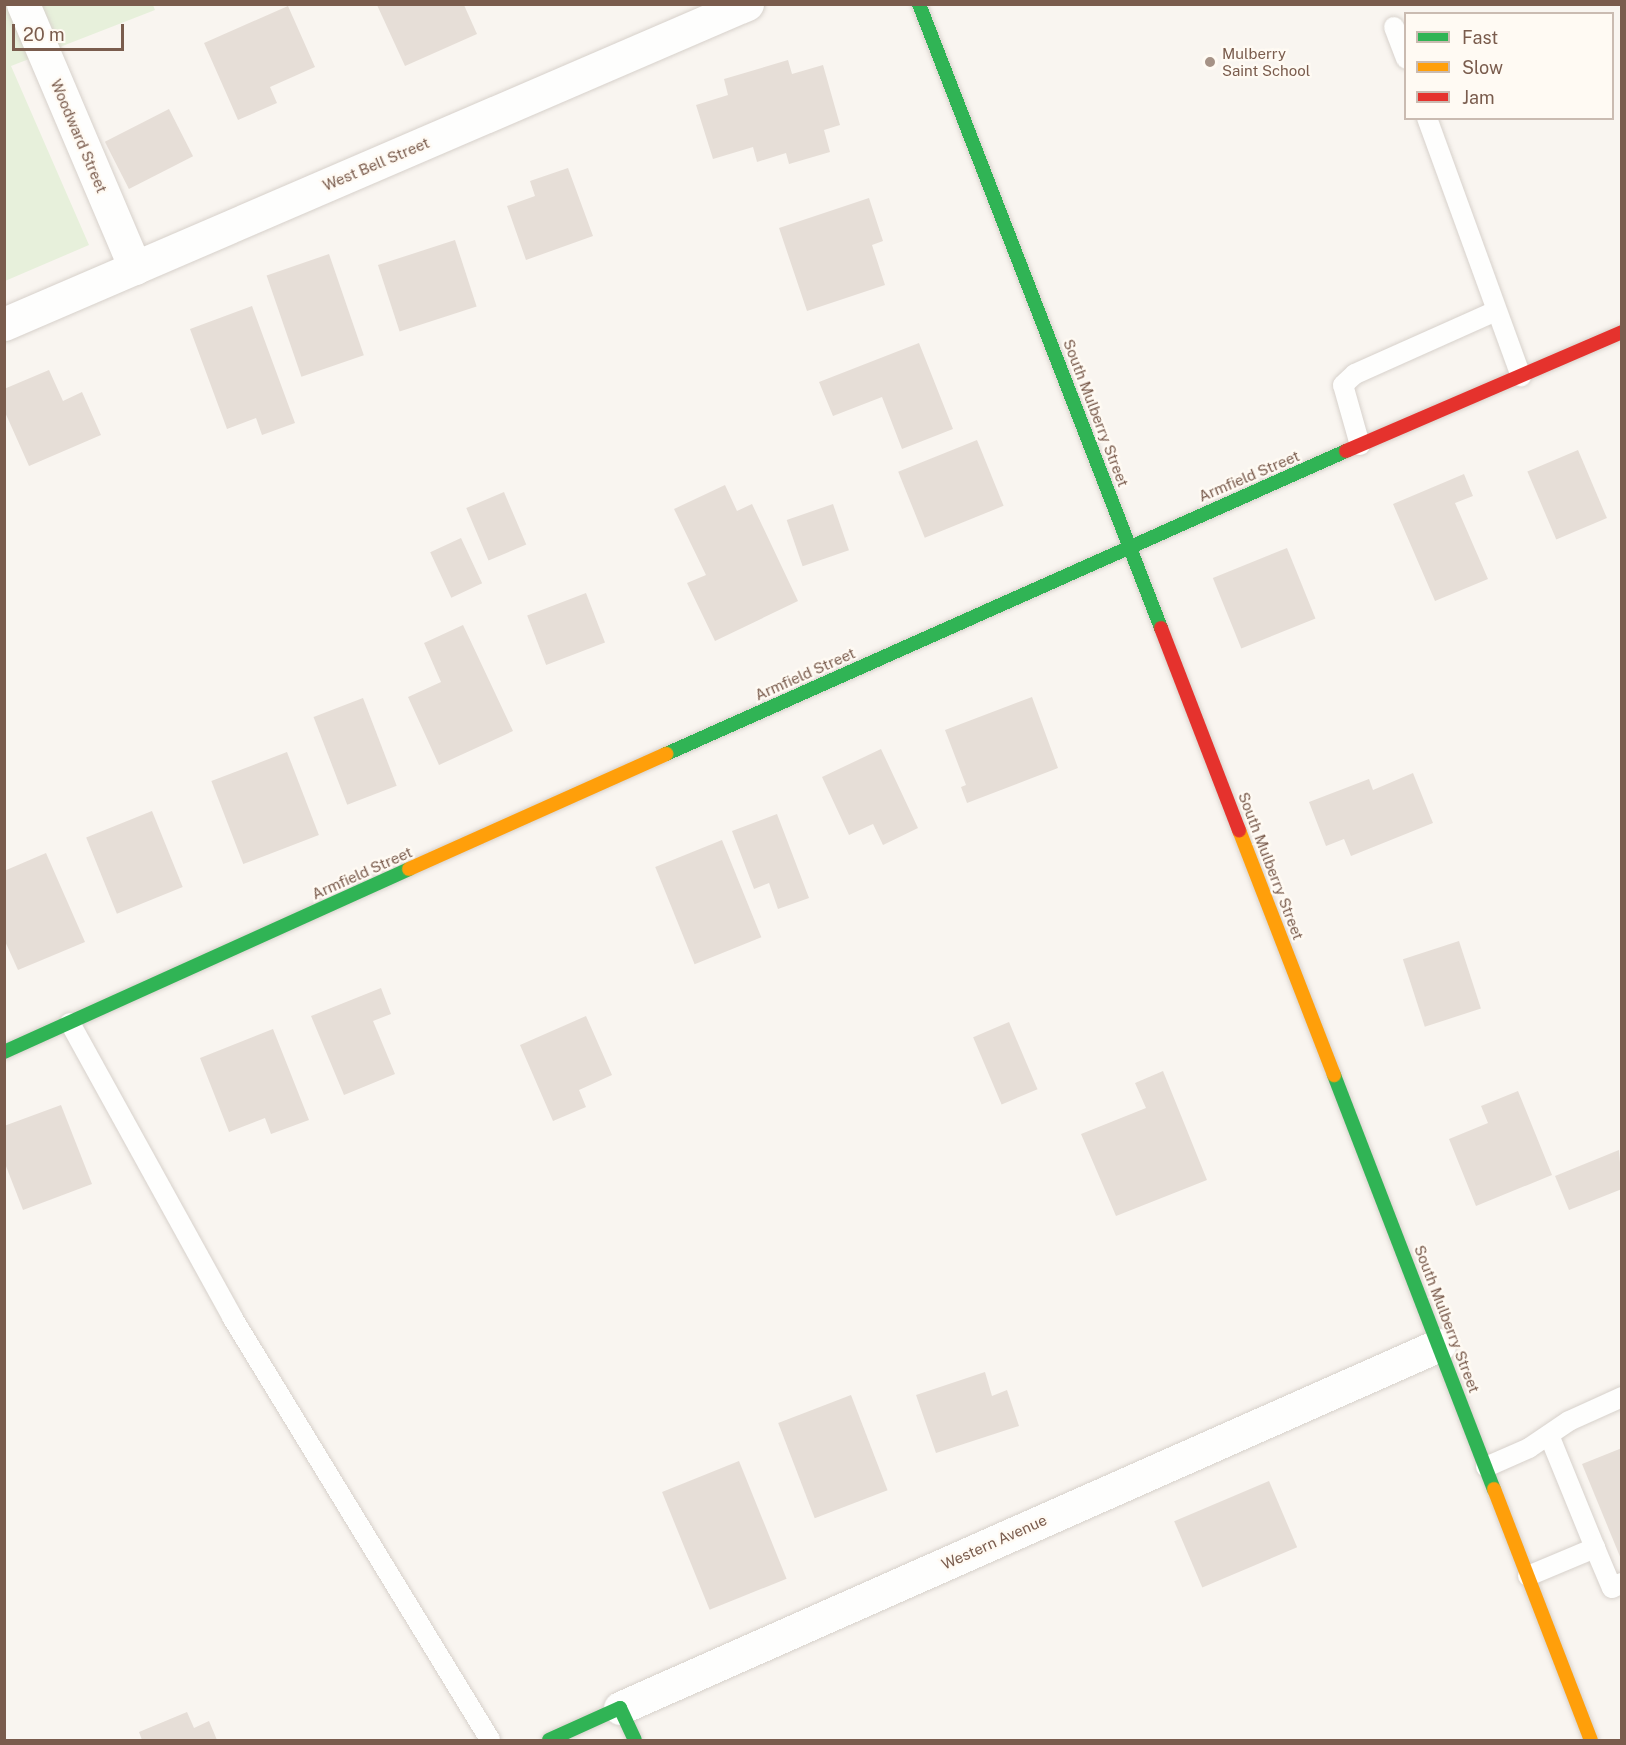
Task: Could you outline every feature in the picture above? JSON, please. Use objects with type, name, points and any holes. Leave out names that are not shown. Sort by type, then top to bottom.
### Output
[{"type":"street","name":"Woodward Street","points":[[23,4],[135,268]]},
{"type":"street","name":"West Bell Street","points":[[4,324],[747,4]]},
{"type":"street","name":"South Mulberry Street","points":[[919,4],[1591,1740]]},
{"type":"street","name":"Armfield Street","points":[[4,1053],[1129,545],[1622,332]]},
{"type":"street","name":"Western Avenue","points":[[549,1740],[1440,1345]]},
{"type":"street","points":[[620,1708],[635,1740]]},
{"type":"lane","points":[[1394,27],[1404,54]]},
{"type":"lane","points":[[1428,120],[1521,376]]},
{"type":"lane","points":[[1360,445],[1343,385],[1355,374],[1496,311]]},
{"type":"lane","points":[[70,1023],[232,1317],[490,1740]]},
{"type":"lane","points":[[1486,1467],[1549,1435],[1569,1421],[1622,1397]]},
{"type":"lane","points":[[1549,1435],[1612,1588],[1622,1583]]},
{"type":"lane","points":[[1528,1576],[1595,1548]]},
{"type":"green space","points":[[5,5],[153,5],[155,10],[11,66],[89,245],[5,281]]},
{"type":"building","points":[[377,5],[464,5],[477,34],[405,66]]},
{"type":"building","points":[[288,6],[315,67],[270,87],[277,103],[238,120],[204,43]]},
{"type":"building","points":[[788,60],[792,74],[823,65],[840,125],[824,130],[830,152],[789,164],[786,153],[757,162],[753,147],[713,159],[696,105],[728,95],[724,79]]},
{"type":"building","points":[[169,109],[193,156],[129,189],[105,142]]},
{"type":"building","points":[[568,168],[593,236],[526,260],[507,206],[535,196],[530,181]]},
{"type":"building","points":[[869,198],[883,241],[872,245],[885,285],[807,311],[779,228]]},
{"type":"building","points":[[455,240],[477,307],[400,332],[378,265]]},
{"type":"building","points":[[329,254],[364,355],[301,377],[267,275]]},
{"type":"building","points":[[252,306],[295,423],[262,435],[256,418],[227,429],[190,329]]},
{"type":"building","points":[[919,343],[953,429],[902,449],[882,397],[833,416],[819,382]]},
{"type":"building","points":[[49,370],[63,401],[82,392],[101,435],[29,466],[4,410],[4,389]]},
{"type":"building","points":[[977,440],[1004,506],[925,538],[898,472]]},
{"type":"building","points":[[1578,450],[1607,518],[1556,540],[1527,471]]},
{"type":"building","points":[[1464,474],[1473,496],[1455,503],[1488,579],[1435,601],[1393,504]]},
{"type":"building","points":[[725,485],[737,511],[752,504],[798,601],[715,641],[687,583],[706,575],[674,509]]},
{"type":"building","points":[[504,492],[526,544],[489,560],[466,508]]},
{"type":"building","points":[[833,504],[849,550],[803,566],[787,520]]},
{"type":"building","points":[[461,538],[482,583],[451,598],[430,552]]},
{"type":"building","points":[[1287,548],[1315,618],[1241,648],[1213,578]]},
{"type":"building","points":[[586,593],[605,642],[546,665],[527,616]]},
{"type":"building","points":[[463,625],[513,731],[439,765],[408,697],[441,682],[424,643]]},
{"type":"building","points":[[1032,697],[1058,768],[967,803],[961,787],[966,785],[945,730]]},
{"type":"building","points":[[363,698],[397,786],[347,805],[314,717]]},
{"type":"building","points":[[881,749],[918,828],[883,845],[873,824],[849,835],[822,777]]},
{"type":"building","points":[[287,752],[319,835],[243,864],[211,781]]},
{"type":"building","points":[[1413,773],[1433,823],[1351,856],[1344,839],[1326,846],[1309,802],[1369,779],[1373,790]]},
{"type":"building","points":[[152,811],[183,887],[117,914],[86,838]]},
{"type":"building","points":[[777,814],[809,898],[778,909],[769,883],[754,889],[732,831]]},
{"type":"building","points":[[722,840],[761,937],[695,964],[655,867]]},
{"type":"building","points":[[46,853],[85,942],[18,970],[4,939],[4,871]]},
{"type":"building","points":[[1459,941],[1481,1009],[1425,1027],[1403,959]]},
{"type":"building","points":[[381,988],[391,1014],[373,1021],[395,1074],[344,1095],[311,1016]]},
{"type":"building","points":[[586,1016],[612,1075],[579,1090],[586,1107],[553,1121],[520,1045]]},
{"type":"building","points":[[1009,1022],[1038,1089],[1002,1104],[973,1037]]},
{"type":"building","points":[[273,1029],[309,1120],[271,1134],[265,1118],[229,1132],[200,1058]]},
{"type":"building","points":[[1163,1071],[1207,1180],[1116,1216],[1081,1134],[1146,1108],[1135,1083]]},
{"type":"building","points":[[1518,1091],[1552,1175],[1476,1206],[1449,1139],[1488,1123],[1481,1106]]},
{"type":"building","points":[[61,1105],[92,1184],[23,1210],[4,1161],[4,1126]]},
{"type":"building","points":[[1619,1150],[1622,1189],[1569,1210],[1555,1176]]},
{"type":"building","points":[[985,1372],[992,1396],[1007,1390],[1019,1426],[936,1453],[916,1395]]},
{"type":"building","points":[[851,1395],[888,1490],[815,1518],[778,1423]]},
{"type":"building","points":[[1622,1448],[1622,1559],[1621,1559],[1582,1464]]},
{"type":"building","points":[[739,1461],[787,1579],[710,1610],[662,1492]]},
{"type":"building","points":[[1269,1481],[1297,1547],[1202,1588],[1174,1521]]},
{"type":"building","points":[[187,1712],[194,1728],[209,1721],[217,1740],[142,1740],[139,1732]]},
{"type":"traffic: fast","points":[[919,4],[1161,628]]},
{"type":"traffic: fast","points":[[666,754],[1346,451]]},
{"type":"traffic: fast","points":[[4,1052],[409,869]]},
{"type":"traffic: fast","points":[[1334,1075],[1494,1489]]},
{"type":"traffic: fast","points":[[549,1740],[620,1708],[635,1740]]},
{"type":"traffic: slow","points":[[409,869],[666,754]]},
{"type":"traffic: slow","points":[[1239,830],[1334,1075]]},
{"type":"traffic: slow","points":[[1494,1489],[1591,1740]]},
{"type":"traffic: jam","points":[[1346,451],[1622,332]]},
{"type":"traffic: jam","points":[[1161,628],[1239,830]]},
{"type":"place","name":"Mulberry Saint School","points":[[1210,62]]}]
